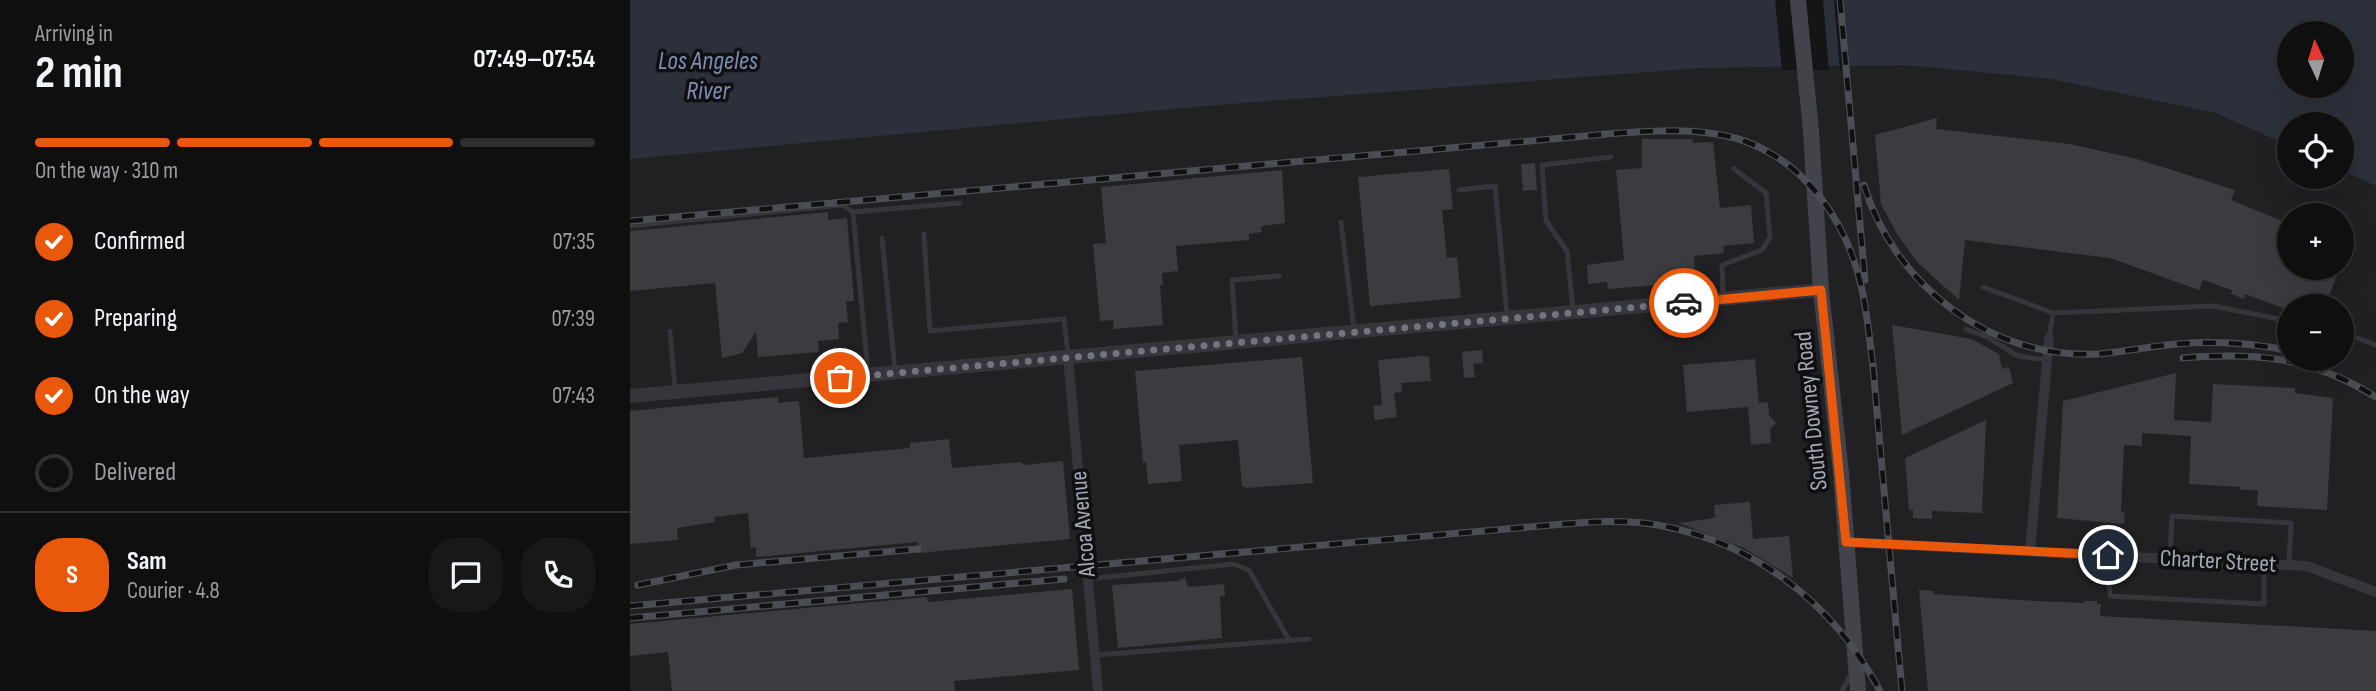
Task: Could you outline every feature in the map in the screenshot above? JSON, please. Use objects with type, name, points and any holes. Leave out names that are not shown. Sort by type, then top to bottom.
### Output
[{"type":"main road","name":"South Downey Road","points":[[1798,0],[1811,131],[1821,290],[1858,691]]},
{"type":"street","points":[[630,397],[1821,290]]},
{"type":"street","points":[[2030,551],[2049,339]]},
{"type":"street","name":"Alcoa Avenue","points":[[1068,357],[1098,691]]},
{"type":"street","name":"Charter Street","points":[[1846,542],[2307,566],[2376,592]]},
{"type":"lane","points":[[1573,313],[1567,251],[1546,221],[1542,165],[1611,158]]},
{"type":"lane","points":[[1724,299],[1722,265],[1762,250],[1770,237],[1766,193],[1734,169]]},
{"type":"lane","points":[[1459,190],[1495,186],[1507,318]]},
{"type":"lane","points":[[630,226],[842,205],[853,212],[960,203]]},
{"type":"lane","points":[[853,212],[868,375]]},
{"type":"lane","points":[[1341,222],[1355,332]]},
{"type":"lane","points":[[924,234],[930,331],[1063,319],[1068,357]]},
{"type":"lane","points":[[882,239],[895,373]]},
{"type":"lane","points":[[1237,342],[1232,280],[1279,276]]},
{"type":"lane","points":[[1983,287],[2053,313],[2213,306],[2277,319]]},
{"type":"lane","points":[[2049,339],[2053,313]]},
{"type":"lane","points":[[1966,329],[1987,337],[2018,356],[2047,360]]},
{"type":"lane","points":[[670,331],[676,393]]},
{"type":"lane","points":[[2354,337],[2376,345]]},
{"type":"lane","points":[[2171,559],[2172,516],[2291,523],[2289,565]]},
{"type":"lane","points":[[2108,555],[2110,596],[2122,597],[2264,604],[2264,564]]},
{"type":"lane","points":[[1088,579],[1233,564],[1249,570],[1289,640]]},
{"type":"lane","points":[[1095,655],[1309,639]]},
{"type":"lane","points":[[1842,691],[1849,681],[1856,661]]},
{"type":"shaded area","points":[[630,0],[2376,0],[2376,691],[630,691]]},
{"type":"water","name":"Los Angeles River","points":[[630,0],[2376,0],[2376,186],[2354,176],[2354,112],[2277,112],[2277,141],[2216,113],[2051,79],[1906,65],[1701,68],[1205,106],[630,159]]},
{"type":"pier","points":[[1775,0],[1823,0],[1829,70],[1782,70]]},
{"type":"pier","points":[[1834,0],[1843,0],[1849,70],[1840,70]]},
{"type":"building","points":[[1937,118],[1936,129],[2070,144],[2137,159],[2235,190],[2231,200],[2277,219],[2277,280],[2335,280],[2330,294],[2277,294],[2277,306],[2245,294],[2244,299],[2231,294],[2232,290],[2203,280],[2199,290],[2110,258],[1965,240],[1959,300],[1917,262],[1897,234],[1881,204],[1875,135]]},
{"type":"building","points":[[1642,139],[1693,139],[1693,143],[1713,142],[1720,208],[1751,205],[1754,243],[1723,246],[1724,253],[1694,256],[1696,282],[1608,289],[1607,282],[1588,284],[1587,265],[1624,260],[1616,170],[1642,168]]},
{"type":"building","points":[[1535,163],[1537,190],[1523,191],[1521,164]]},
{"type":"building","points":[[1449,169],[1453,209],[1442,210],[1447,258],[1457,257],[1461,298],[1370,306],[1358,177]]},
{"type":"building","points":[[1282,170],[1285,223],[1261,226],[1262,232],[1249,234],[1249,240],[1176,246],[1178,271],[1162,273],[1163,285],[1160,285],[1163,325],[1114,329],[1113,320],[1100,321],[1093,244],[1106,243],[1101,187]]},
{"type":"building","points":[[828,212],[828,220],[847,218],[854,301],[846,301],[848,322],[838,323],[839,339],[818,341],[819,352],[758,357],[756,332],[742,353],[722,358],[715,283],[630,291],[630,231]]},
{"type":"building","points":[[1892,325],[1972,339],[1999,354],[2002,369],[2009,367],[2013,383],[1902,435]]},
{"type":"building","points":[[1482,350],[1483,363],[1473,364],[1475,377],[1464,378],[1462,352]]},
{"type":"building","points":[[1302,357],[1313,483],[1246,488],[1242,486],[1238,440],[1179,445],[1182,481],[1148,484],[1146,462],[1143,463],[1135,371]]},
{"type":"building","points":[[1429,357],[1431,381],[1401,383],[1402,392],[1394,393],[1397,417],[1375,420],[1373,406],[1382,405],[1378,360]]},
{"type":"building","points":[[1755,359],[1759,403],[1768,402],[1769,415],[1776,423],[1770,429],[1771,443],[1751,445],[1748,407],[1687,412],[1683,365]]},
{"type":"building","points":[[2176,373],[2174,420],[2211,422],[2213,384],[2295,388],[2295,393],[2333,398],[2327,510],[2257,506],[2258,490],[2189,484],[2191,436],[2142,433],[2142,446],[2124,445],[2121,512],[2125,513],[2124,524],[2057,518],[2063,401]]},
{"type":"building","points":[[778,397],[778,403],[799,401],[804,458],[910,448],[910,443],[949,439],[952,468],[1063,461],[1070,539],[919,553],[918,542],[756,557],[756,547],[751,548],[748,513],[714,517],[715,522],[677,528],[678,540],[630,544],[630,411]]},
{"type":"building","points":[[1986,420],[1982,513],[1932,511],[1932,519],[1913,518],[1913,510],[1909,510],[1905,458]]},
{"type":"building","points":[[1750,502],[1753,539],[1789,536],[1793,578],[1744,548],[1679,523],[1715,518],[1714,505]]},
{"type":"building","points":[[1185,577],[1188,587],[1224,584],[1225,596],[1220,597],[1222,638],[1118,648],[1112,585],[1178,581]]},
{"type":"building","points":[[1072,589],[1079,670],[954,681],[955,691],[672,691],[668,652],[630,656],[630,624],[927,597],[928,602]]},
{"type":"building","points":[[1919,590],[1934,591],[1934,594],[2018,600],[2084,603],[2097,601],[2097,604],[2101,604],[2100,616],[2376,631],[2376,691],[1928,691]]},
{"type":"railway","points":[[1840,0],[1865,280]]},
{"type":"railway","points":[[630,221],[1607,134],[1704,132],[1735,138],[1760,147],[1782,161],[1802,177],[1834,217],[1846,240],[1862,290],[1874,374]]},
{"type":"railway","points":[[1864,185],[1878,221],[1898,254],[1923,284],[1952,309],[1985,330],[2021,344],[2058,353],[2098,354],[2205,343],[2247,344],[2277,348]]},
{"type":"railway","points":[[2183,358],[2235,356],[2283,360],[2329,373],[2376,397]]},
{"type":"railway","points":[[1873,367],[1902,691]]},
{"type":"railway","points":[[630,606],[1564,524],[1634,522],[1682,530],[1718,542],[1783,578],[1811,601],[1837,628],[1880,691]]},
{"type":"railway","points":[[638,585],[736,565],[918,549]]},
{"type":"railway","points":[[630,618],[1064,579]]},
{"type":"way so far","points":[[840,378],[1684,303]]},
{"type":"route","points":[[1684,303],[1821,290],[1846,542],[2108,555]]}]
